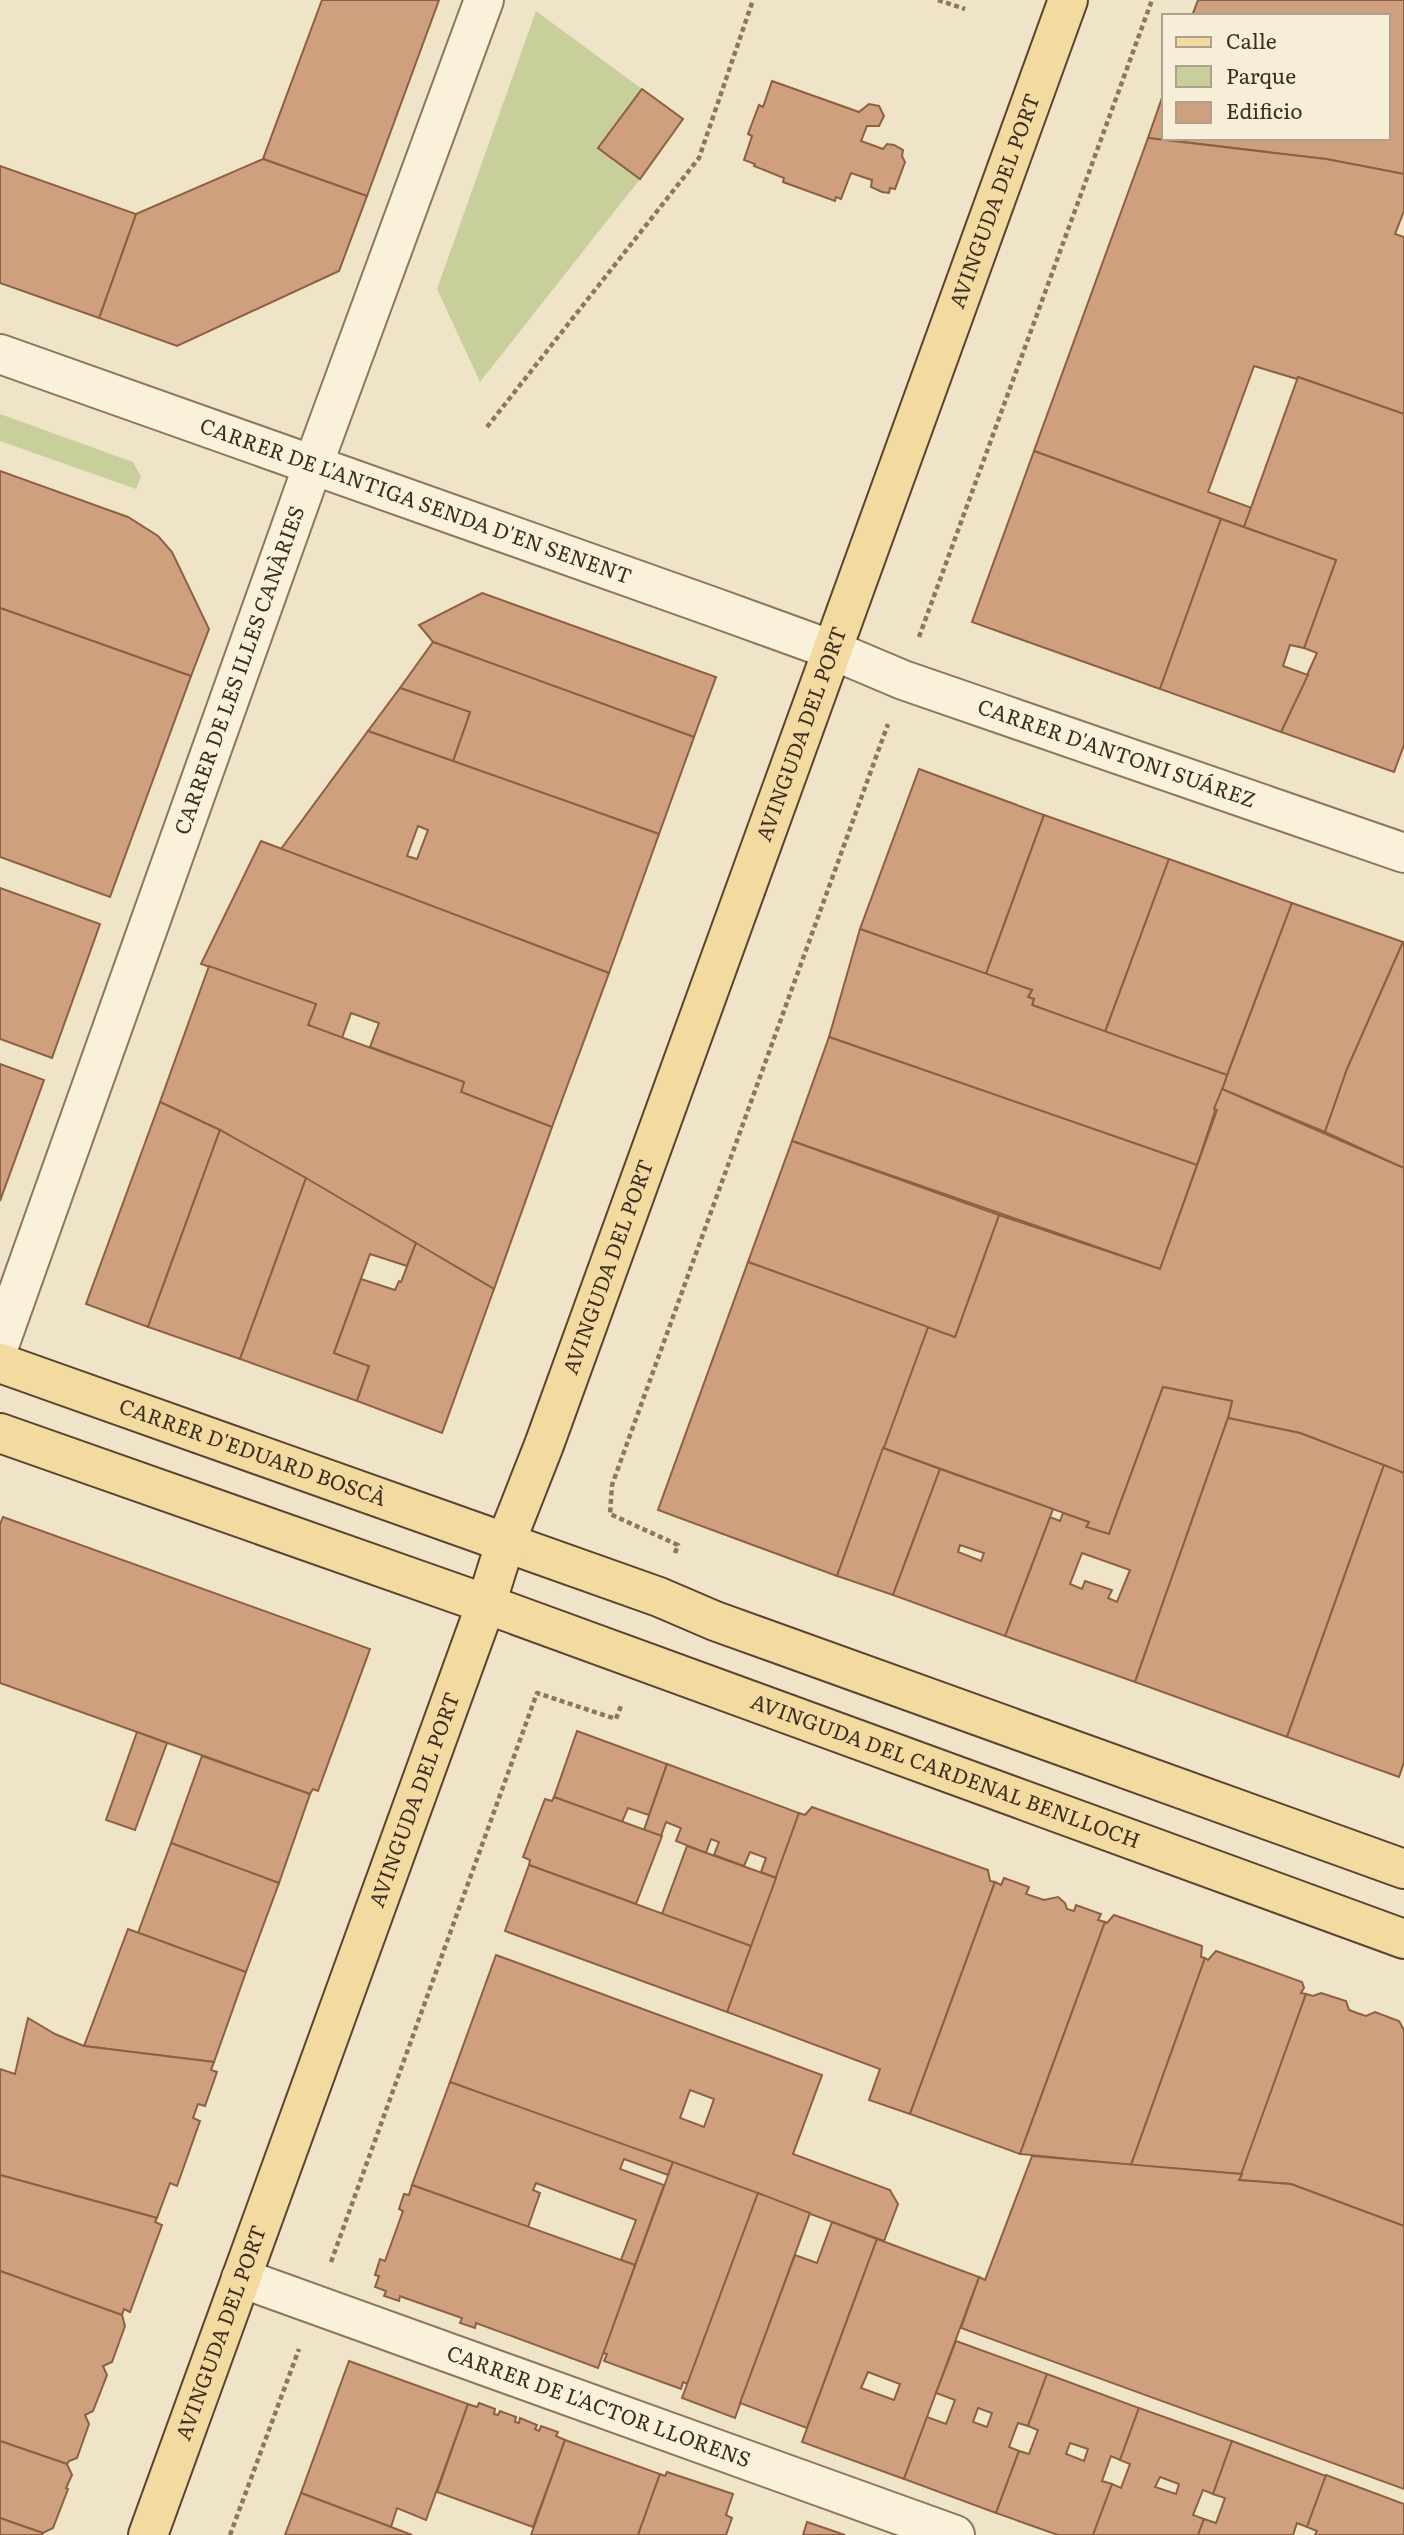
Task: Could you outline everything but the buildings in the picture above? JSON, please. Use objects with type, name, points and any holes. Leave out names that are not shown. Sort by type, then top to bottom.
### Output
[{"type":"main road","name":"AVINGUDA DEL PORT","points":[[148,2535],[486,1604],[505,1544],[544,1445],[1068,0]]},
{"type":"main road","name":"CARRER D'EDUARD BOSCÀ","points":[[0,1363],[505,1544]]},
{"type":"main road","points":[[0,1433],[486,1604]]},
{"type":"main road","points":[[505,1544],[659,1597],[728,1626],[1404,1869]]},
{"type":"main road","name":"AVINGUDA DEL CARDENAL BENLLOCH","points":[[486,1604],[1404,1940]]},
{"type":"street","name":"CARRER DE LES ILLES CANÀRIES","points":[[0,1343],[313,465],[484,0]]},
{"type":"street","name":"CARRER DE L'ANTIGA SENDA D'EN SENENT","points":[[0,354],[832,650]]},
{"type":"street","name":"CARRER D'ANTONI SUÁREZ","points":[[832,650],[903,680],[1404,853]]},
{"type":"street","name":"CARRER DE L'ACTOR LLORENS","points":[[241,2278],[955,2535]]},
{"type":"path","points":[[487,426],[699,158],[753,0]]},
{"type":"path","points":[[938,0],[965,9]]},
{"type":"path","points":[[914,649],[1152,0]]},
{"type":"path","points":[[678,1545],[610,1514],[612,1485],[888,723]]},
{"type":"path","points":[[331,2262],[537,1693],[616,1718]]},
{"type":"path","points":[[230,2535],[300,2344]]},
{"type":"green space","points":[[536,11],[642,89],[598,148],[640,179],[480,382],[437,289]]},
{"type":"green space","points":[[0,414],[133,462],[141,477],[136,489],[0,441]]}]
